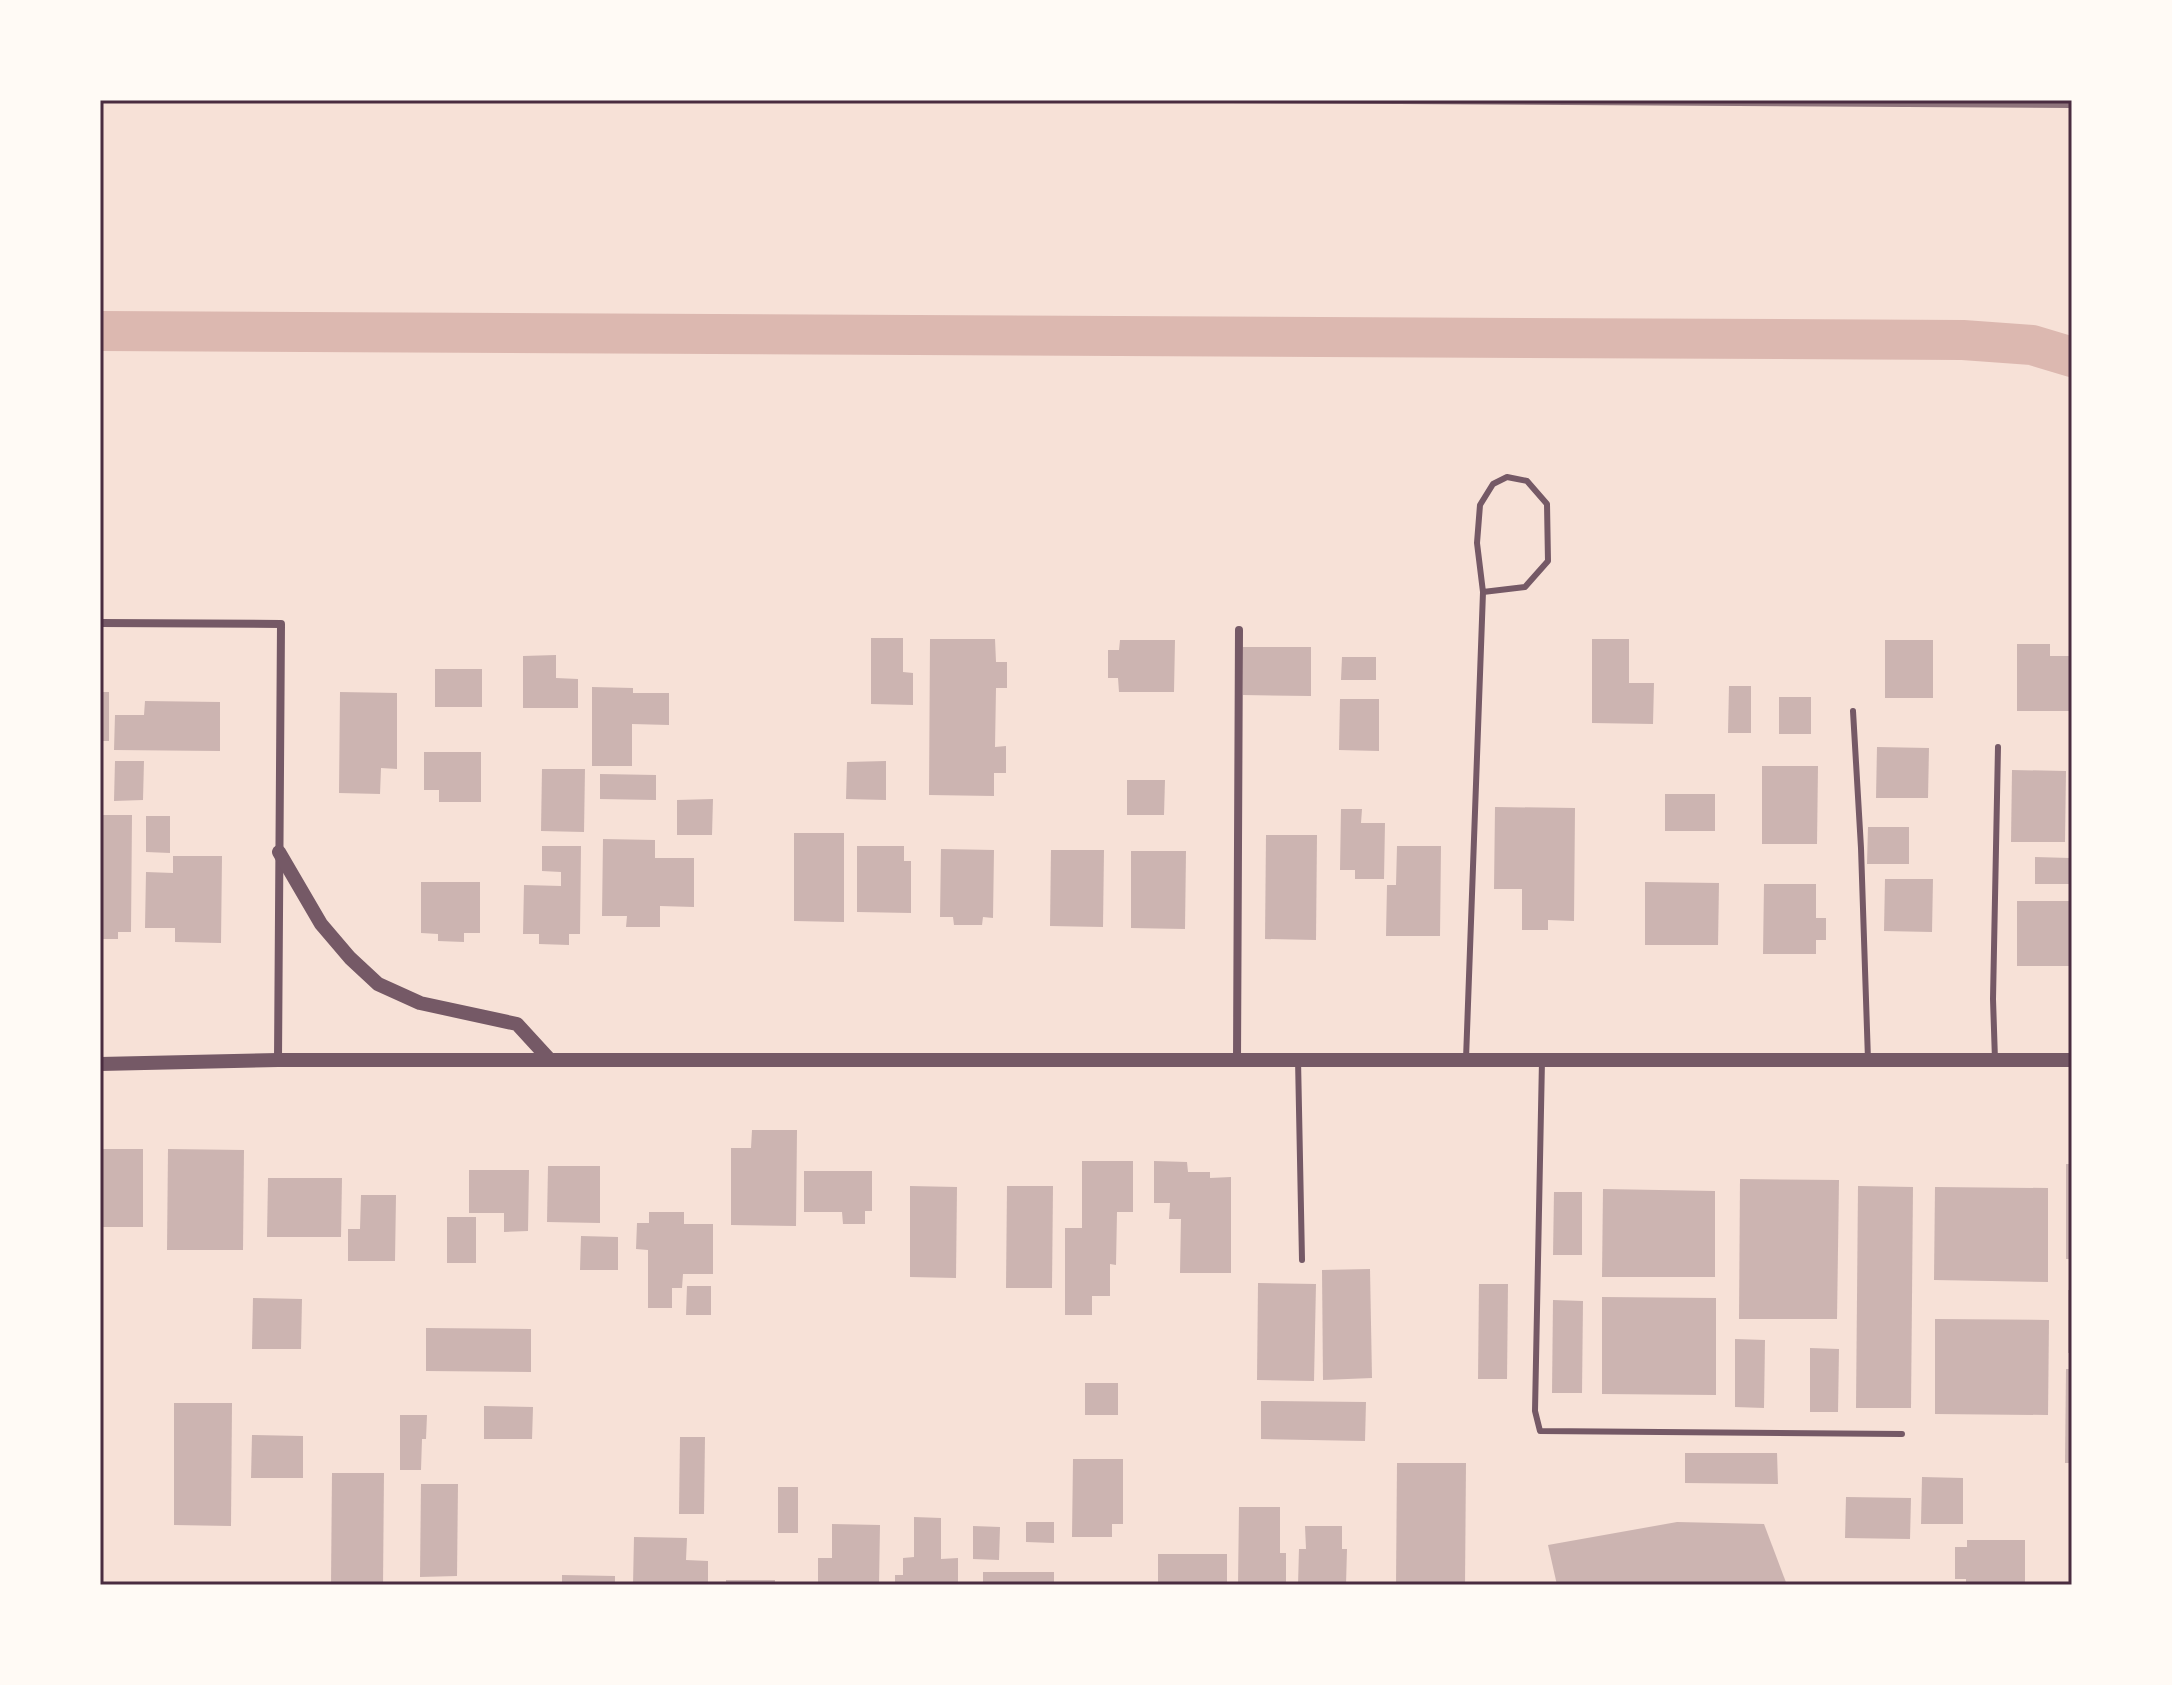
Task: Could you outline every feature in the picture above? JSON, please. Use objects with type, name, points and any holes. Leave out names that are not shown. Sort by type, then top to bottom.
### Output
[{"type":"street","points":[[100,623],[281,624],[278,1060]]},
{"type":"street","points":[[1237,1060],[1239,630]]},
{"type":"street","points":[[279,852],[321,924],[378,984],[420,1003],[517,1024],[550,1060]]},
{"type":"street","points":[[100,1064],[278,1060],[2072,1060]]},
{"type":"lane","points":[[1466,1059],[1483,592],[1477,543],[1480,505],[1493,484],[1507,477],[1527,481],[1547,504],[1548,561],[1525,587],[1483,592]]},
{"type":"lane","points":[[1853,711],[1868,1060]]},
{"type":"lane","points":[[1995,1060],[1993,999],[1998,747]]},
{"type":"lane","points":[[1298,1059],[1302,1260]]},
{"type":"lane","points":[[1542,1060],[1535,1411],[1540,1431],[1902,1434]]},
{"type":"building","points":[[871,638],[903,638],[903,672],[913,673],[913,705],[871,704]]},
{"type":"building","points":[[930,639],[995,639],[996,662],[1007,662],[1007,688],[996,688],[995,747],[1006,746],[1006,773],[994,773],[994,796],[929,795]]},
{"type":"building","points":[[1592,639],[1629,639],[1629,683],[1654,683],[1653,724],[1592,723]]},
{"type":"building","points":[[1120,640],[1175,640],[1174,692],[1119,692],[1118,678],[1108,678],[1108,650],[1119,650]]},
{"type":"building","points":[[1885,640],[1933,640],[1933,698],[1885,698]]},
{"type":"building","points":[[2017,644],[2050,644],[2050,656],[2069,656],[2069,711],[2017,711]]},
{"type":"building","points":[[1243,647],[1311,647],[1311,696],[1243,695]]},
{"type":"building","points":[[556,655],[556,678],[578,679],[578,708],[523,708],[523,656]]},
{"type":"building","points":[[1342,657],[1376,657],[1376,680],[1341,680]]},
{"type":"building","points":[[435,669],[482,669],[482,707],[435,707]]},
{"type":"building","points":[[1729,686],[1751,686],[1751,733],[1728,733]]},
{"type":"building","points":[[592,687],[633,688],[633,693],[669,693],[669,725],[632,724],[632,766],[592,766]]},
{"type":"building","points":[[100,692],[109,692],[109,741],[100,741]]},
{"type":"building","points":[[340,692],[397,693],[397,769],[381,768],[380,794],[339,793]]},
{"type":"building","points":[[1779,697],[1811,697],[1811,734],[1779,734]]},
{"type":"building","points":[[1340,699],[1379,699],[1379,751],[1339,750]]},
{"type":"building","points":[[145,701],[220,702],[220,751],[114,750],[115,715],[144,715]]},
{"type":"building","points":[[1877,747],[1929,748],[1928,798],[1876,798]]},
{"type":"building","points":[[424,752],[481,752],[481,802],[439,802],[439,790],[424,790]]},
{"type":"building","points":[[115,761],[144,761],[143,800],[114,801]]},
{"type":"building","points":[[886,761],[886,800],[846,799],[847,762]]},
{"type":"building","points":[[1762,766],[1818,766],[1817,844],[1762,844]]},
{"type":"building","points":[[542,769],[585,769],[584,832],[541,831]]},
{"type":"building","points":[[2012,770],[2066,771],[2065,842],[2011,842]]},
{"type":"building","points":[[600,774],[656,775],[656,800],[600,799]]},
{"type":"building","points":[[1127,780],[1165,780],[1164,815],[1127,815]]},
{"type":"building","points":[[1665,794],[1715,794],[1715,831],[1665,831]]},
{"type":"building","points":[[713,799],[712,835],[677,835],[677,800]]},
{"type":"building","points":[[1495,807],[1575,808],[1574,921],[1548,920],[1548,930],[1522,930],[1522,889],[1494,889]]},
{"type":"building","points":[[1341,809],[1362,809],[1361,823],[1385,823],[1384,879],[1355,879],[1355,870],[1340,870]]},
{"type":"building","points":[[100,815],[132,815],[131,932],[118,932],[118,939],[100,939]]},
{"type":"building","points":[[146,816],[170,816],[170,853],[146,852]]},
{"type":"building","points":[[1868,827],[1909,827],[1909,864],[1867,864]]},
{"type":"building","points":[[794,833],[844,833],[844,922],[794,921]]},
{"type":"building","points":[[1266,835],[1317,835],[1316,940],[1265,939]]},
{"type":"building","points":[[603,839],[655,840],[655,858],[694,858],[694,907],[660,906],[660,927],[626,927],[627,916],[602,916]]},
{"type":"building","points":[[542,846],[581,846],[580,934],[569,934],[569,945],[539,944],[539,934],[523,934],[524,885],[561,886],[561,872],[542,871]]},
{"type":"building","points":[[857,846],[904,846],[904,861],[911,861],[911,913],[857,912]]},
{"type":"building","points":[[1397,846],[1441,846],[1440,936],[1386,936],[1387,885],[1396,885]]},
{"type":"building","points":[[941,849],[994,850],[993,918],[983,917],[982,925],[954,925],[953,917],[940,917]]},
{"type":"building","points":[[1051,850],[1104,850],[1103,927],[1050,926]]},
{"type":"building","points":[[1131,851],[1186,851],[1185,929],[1131,928]]},
{"type":"building","points":[[173,856],[222,856],[221,943],[175,942],[175,928],[145,928],[146,872],[173,873]]},
{"type":"building","points":[[2035,857],[2070,858],[2070,884],[2035,884]]},
{"type":"building","points":[[1885,879],[1933,879],[1932,932],[1884,931]]},
{"type":"building","points":[[421,882],[480,882],[480,933],[464,933],[464,942],[438,941],[438,934],[421,933]]},
{"type":"building","points":[[1645,882],[1719,883],[1718,945],[1645,945]]},
{"type":"building","points":[[1764,884],[1816,884],[1816,918],[1826,918],[1826,940],[1816,940],[1816,954],[1763,954]]},
{"type":"building","points":[[2017,901],[2070,901],[2069,966],[2017,966]]},
{"type":"building","points":[[752,1130],[797,1130],[796,1226],[731,1225],[731,1148],[751,1148]]},
{"type":"building","points":[[100,1149],[143,1149],[143,1227],[100,1227]]},
{"type":"building","points":[[168,1149],[244,1150],[243,1250],[167,1250]]},
{"type":"building","points":[[1082,1161],[1133,1161],[1133,1212],[1117,1212],[1116,1265],[1110,1264],[1110,1296],[1092,1296],[1092,1315],[1065,1315],[1065,1228],[1082,1228]]},
{"type":"building","points":[[1154,1161],[1187,1162],[1188,1172],[1210,1172],[1210,1178],[1231,1177],[1231,1273],[1180,1273],[1181,1219],[1169,1219],[1170,1203],[1154,1203]]},
{"type":"building","points":[[2066,1164],[2072,1164],[2072,1259],[2066,1259]]},
{"type":"building","points":[[548,1166],[600,1166],[600,1223],[547,1222]]},
{"type":"building","points":[[469,1170],[529,1170],[528,1231],[504,1232],[504,1213],[469,1213]]},
{"type":"building","points":[[804,1171],[872,1171],[872,1211],[865,1211],[865,1224],[843,1224],[842,1212],[804,1212]]},
{"type":"building","points":[[268,1178],[342,1178],[341,1237],[267,1237]]},
{"type":"building","points":[[1740,1179],[1839,1180],[1837,1319],[1739,1319]]},
{"type":"building","points":[[910,1186],[957,1187],[956,1278],[910,1277]]},
{"type":"building","points":[[1007,1186],[1053,1186],[1052,1288],[1006,1288]]},
{"type":"building","points":[[1858,1186],[1913,1187],[1911,1408],[1856,1408]]},
{"type":"building","points":[[1935,1187],[2048,1188],[2048,1282],[1934,1280]]},
{"type":"building","points":[[1603,1189],[1715,1191],[1715,1277],[1602,1277]]},
{"type":"building","points":[[1554,1192],[1582,1192],[1582,1255],[1553,1255]]},
{"type":"building","points":[[361,1195],[396,1195],[395,1261],[348,1261],[348,1229],[360,1229]]},
{"type":"building","points":[[649,1212],[684,1212],[684,1224],[713,1224],[713,1274],[683,1274],[682,1288],[672,1288],[672,1308],[648,1308],[648,1250],[636,1249],[637,1223],[649,1223]]},
{"type":"building","points":[[447,1217],[476,1217],[476,1263],[447,1263]]},
{"type":"building","points":[[581,1236],[618,1237],[618,1270],[580,1270]]},
{"type":"building","points":[[1370,1269],[1372,1378],[1323,1380],[1322,1270]]},
{"type":"building","points":[[1258,1283],[1316,1284],[1314,1381],[1257,1380]]},
{"type":"building","points":[[1479,1284],[1508,1284],[1507,1379],[1478,1379]]},
{"type":"building","points":[[687,1286],[711,1286],[711,1315],[686,1315]]},
{"type":"building","points":[[2068,1290],[2072,1290],[2072,1353],[2068,1353]]},
{"type":"building","points":[[1602,1297],[1716,1298],[1716,1395],[1602,1394]]},
{"type":"building","points":[[253,1298],[302,1299],[301,1349],[252,1349]]},
{"type":"building","points":[[1553,1300],[1583,1301],[1582,1393],[1552,1393]]},
{"type":"building","points":[[1935,1319],[2049,1320],[2048,1415],[1935,1414]]},
{"type":"building","points":[[426,1328],[531,1329],[531,1372],[426,1371]]},
{"type":"building","points":[[1735,1339],[1765,1340],[1764,1408],[1735,1407]]},
{"type":"building","points":[[1810,1348],[1839,1349],[1838,1412],[1810,1412]]},
{"type":"building","points":[[2066,1369],[2072,1369],[2072,1463],[2065,1463]]},
{"type":"building","points":[[1085,1383],[1118,1383],[1118,1415],[1085,1415]]},
{"type":"building","points":[[1261,1401],[1366,1402],[1365,1441],[1261,1439]]},
{"type":"building","points":[[174,1403],[232,1403],[231,1526],[174,1525]]},
{"type":"building","points":[[484,1406],[533,1407],[532,1439],[484,1439]]},
{"type":"building","points":[[400,1415],[427,1415],[421,1470],[400,1470]]},
{"type":"building","points":[[252,1435],[303,1436],[303,1478],[251,1478]]},
{"type":"building","points":[[680,1437],[705,1437],[704,1514],[679,1514]]},
{"type":"building","points":[[1685,1453],[1777,1453],[1778,1484],[1685,1483]]},
{"type":"building","points":[[1073,1459],[1123,1459],[1123,1524],[1112,1524],[1112,1537],[1072,1537]]},
{"type":"building","points":[[1397,1463],[1466,1463],[1465,1585],[1396,1585]]},
{"type":"building","points":[[332,1473],[384,1473],[383,1585],[331,1585]]},
{"type":"building","points":[[1922,1477],[1963,1478],[1963,1524],[1921,1524]]},
{"type":"building","points":[[421,1484],[458,1484],[457,1576],[420,1577]]},
{"type":"building","points":[[778,1487],[798,1487],[798,1533],[778,1533]]},
{"type":"building","points":[[1846,1497],[1911,1498],[1910,1539],[1845,1538]]},
{"type":"building","points":[[1239,1507],[1280,1507],[1280,1553],[1286,1553],[1286,1585],[1238,1585]]},
{"type":"building","points":[[914,1517],[941,1518],[941,1559],[958,1558],[958,1585],[895,1585],[895,1575],[903,1575],[903,1558],[914,1557]]},
{"type":"building","points":[[1026,1522],[1054,1522],[1054,1543],[1026,1542]]},
{"type":"building","points":[[1677,1522],[1764,1524],[1787,1585],[1557,1585],[1548,1545]]},
{"type":"building","points":[[832,1524],[880,1525],[879,1585],[818,1585],[818,1558],[832,1558]]},
{"type":"building","points":[[973,1526],[1000,1527],[999,1560],[973,1559]]},
{"type":"building","points":[[1305,1526],[1342,1526],[1342,1549],[1347,1549],[1346,1585],[1298,1585],[1299,1549],[1306,1549]]},
{"type":"building","points":[[634,1537],[687,1538],[686,1560],[708,1561],[708,1585],[633,1585]]},
{"type":"building","points":[[1967,1540],[2025,1540],[2025,1585],[1966,1585],[1966,1579],[1955,1579],[1955,1547],[1967,1547]]},
{"type":"building","points":[[1158,1554],[1227,1554],[1227,1585],[1158,1585]]},
{"type":"building","points":[[983,1572],[1054,1572],[1054,1585],[983,1585]]},
{"type":"building","points":[[562,1575],[615,1576],[615,1585],[562,1585]]},
{"type":"building","points":[[726,1580],[775,1580],[775,1585],[726,1585]]},
{"type":"waterway","points":[[100,331],[1963,340],[2032,345],[2072,357]]},
{"type":"railway","points":[[1230,100],[2072,105]]}]
